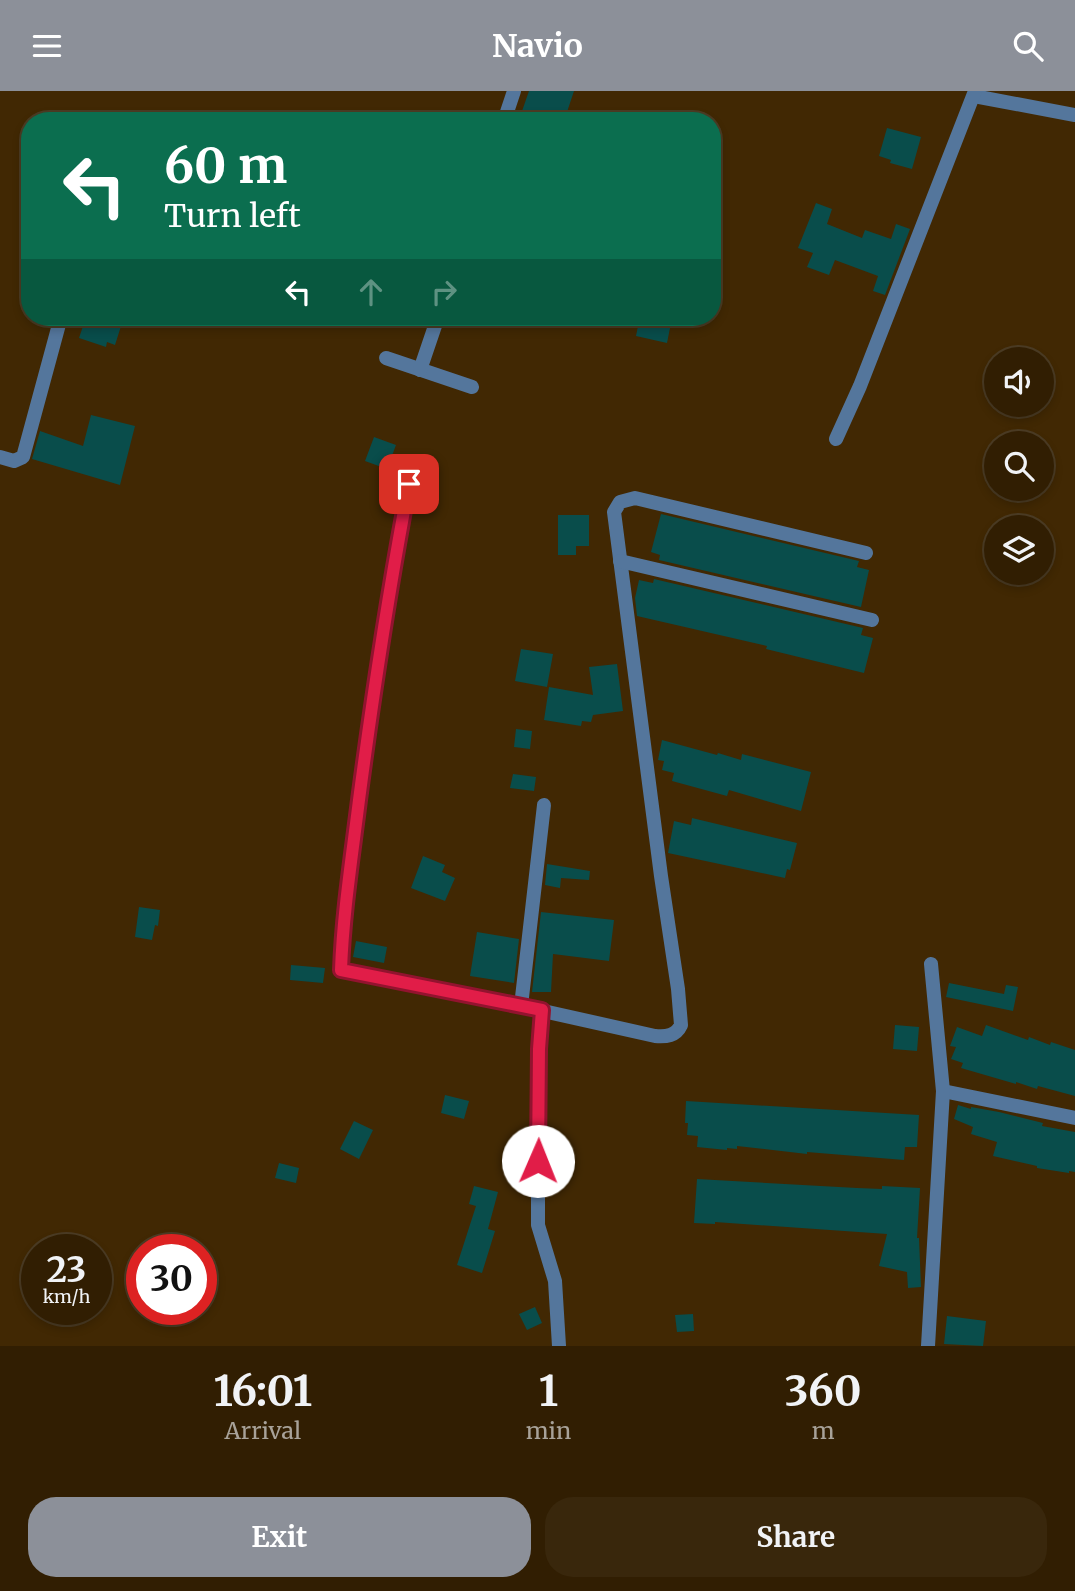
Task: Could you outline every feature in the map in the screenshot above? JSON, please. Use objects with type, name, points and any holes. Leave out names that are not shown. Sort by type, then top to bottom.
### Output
[{"type":"street","points":[[507,112],[514,91]]},
{"type":"street","points":[[836,439],[860,386],[975,93],[1075,115]]},
{"type":"street","points":[[0,457],[14,461],[23,457],[59,326]]},
{"type":"street","points":[[420,370],[435,326]]},
{"type":"street","points":[[386,358],[472,387]]},
{"type":"street","points":[[409,484],[386,608],[362,778],[341,970],[663,1037],[671,1036],[681,1025],[678,989],[614,512],[620,502],[635,498],[866,553]]},
{"type":"street","points":[[620,561],[872,620]]},
{"type":"street","points":[[521,1006],[544,805]]},
{"type":"street","points":[[928,1346],[943,1091],[932,964]]},
{"type":"street","points":[[542,1010],[538,1105],[538,1225],[555,1281],[559,1346]]},
{"type":"street","points":[[943,1091],[1075,1118]]},
{"type":"building","points":[[529,91],[574,91],[567,112],[522,112]]},
{"type":"building","points":[[887,128],[921,137],[912,169],[890,163],[891,160],[879,156]]},
{"type":"building","points":[[816,203],[832,209],[827,224],[862,238],[865,230],[891,239],[896,224],[910,229],[885,295],[873,291],[878,276],[835,260],[829,275],[807,267],[813,253],[798,248]]},
{"type":"building","points":[[83,326],[121,326],[115,345],[107,342],[106,347],[79,338]]},
{"type":"building","points":[[638,326],[670,328],[667,343],[636,336]]},
{"type":"building","points":[[91,415],[135,426],[120,485],[32,459],[40,431],[83,446]]},
{"type":"building","points":[[374,437],[396,445],[387,469],[365,461]]},
{"type":"building","points":[[661,514],[859,561],[857,567],[869,570],[861,607],[659,560],[660,555],[651,552]]},
{"type":"building","points":[[558,515],[589,515],[589,546],[576,546],[576,555],[558,555]]},
{"type":"building","points":[[654,579],[863,628],[861,635],[873,638],[864,673],[766,649],[767,646],[637,616],[635,598],[639,580],[653,583]]},
{"type":"building","points":[[521,649],[553,654],[547,687],[515,681]]},
{"type":"building","points":[[617,664],[623,711],[593,715],[591,722],[582,721],[581,726],[544,720],[549,687],[593,695],[589,667]]},
{"type":"building","points":[[516,729],[532,731],[530,749],[514,747]]},
{"type":"building","points":[[662,740],[717,755],[718,753],[741,760],[742,754],[811,772],[801,811],[729,790],[727,796],[672,781],[674,773],[662,770],[664,761],[658,760]]},
{"type":"building","points":[[513,774],[536,777],[534,791],[510,788]]},
{"type":"building","points":[[692,818],[797,843],[790,870],[787,869],[785,878],[668,853],[674,821],[691,825]]},
{"type":"building","points":[[423,856],[445,865],[442,872],[455,878],[445,901],[411,888]]},
{"type":"building","points":[[547,864],[590,871],[589,880],[561,878],[560,888],[545,885]]},
{"type":"building","points":[[139,907],[160,910],[158,926],[155,925],[152,940],[135,937]]},
{"type":"building","points":[[541,912],[614,920],[609,961],[553,954],[551,992],[532,992]]},
{"type":"building","points":[[477,932],[519,939],[514,983],[470,976]]},
{"type":"building","points":[[356,941],[387,947],[384,963],[353,957]]},
{"type":"building","points":[[291,965],[325,968],[323,983],[290,980]]},
{"type":"building","points":[[949,983],[1004,994],[1006,985],[1018,987],[1013,1011],[946,997]]},
{"type":"building","points":[[895,1025],[919,1027],[917,1051],[893,1049]]},
{"type":"building","points":[[986,1025],[1028,1040],[1029,1037],[1075,1050],[1075,1096],[1038,1086],[1037,1089],[1016,1084],[961,1068],[963,1063],[951,1059],[956,1047],[950,1046],[957,1027],[982,1036]]},
{"type":"building","points":[[445,1095],[469,1101],[464,1119],[441,1113]]},
{"type":"building","points":[[686,1101],[919,1115],[917,1147],[905,1147],[904,1160],[807,1154],[737,1146],[737,1149],[727,1150],[697,1147],[698,1136],[687,1135]]},
{"type":"building","points":[[958,1105],[999,1112],[1043,1123],[1042,1126],[1075,1132],[1075,1172],[1037,1168],[993,1156],[997,1142],[971,1134],[973,1127],[954,1119]]},
{"type":"building","points":[[354,1121],[373,1130],[359,1159],[340,1149]]},
{"type":"building","points":[[279,1163],[299,1168],[296,1183],[275,1178]]},
{"type":"building","points":[[697,1179],[857,1188],[920,1188],[917,1238],[921,1287],[908,1288],[907,1272],[879,1266],[887,1234],[715,1222],[694,1223]]},
{"type":"building","points":[[474,1186],[498,1192],[488,1229],[495,1231],[482,1273],[457,1265],[476,1206],[469,1204]]},
{"type":"building","points":[[535,1307],[542,1323],[527,1330],[519,1314]]},
{"type":"building","points":[[693,1314],[694,1331],[677,1332],[675,1315]]},
{"type":"building","points":[[947,1316],[986,1321],[983,1346],[944,1344]]},
{"type":"route","points":[[409,484],[386,608],[362,778],[341,950],[341,970],[542,1010],[538,1161]]}]
